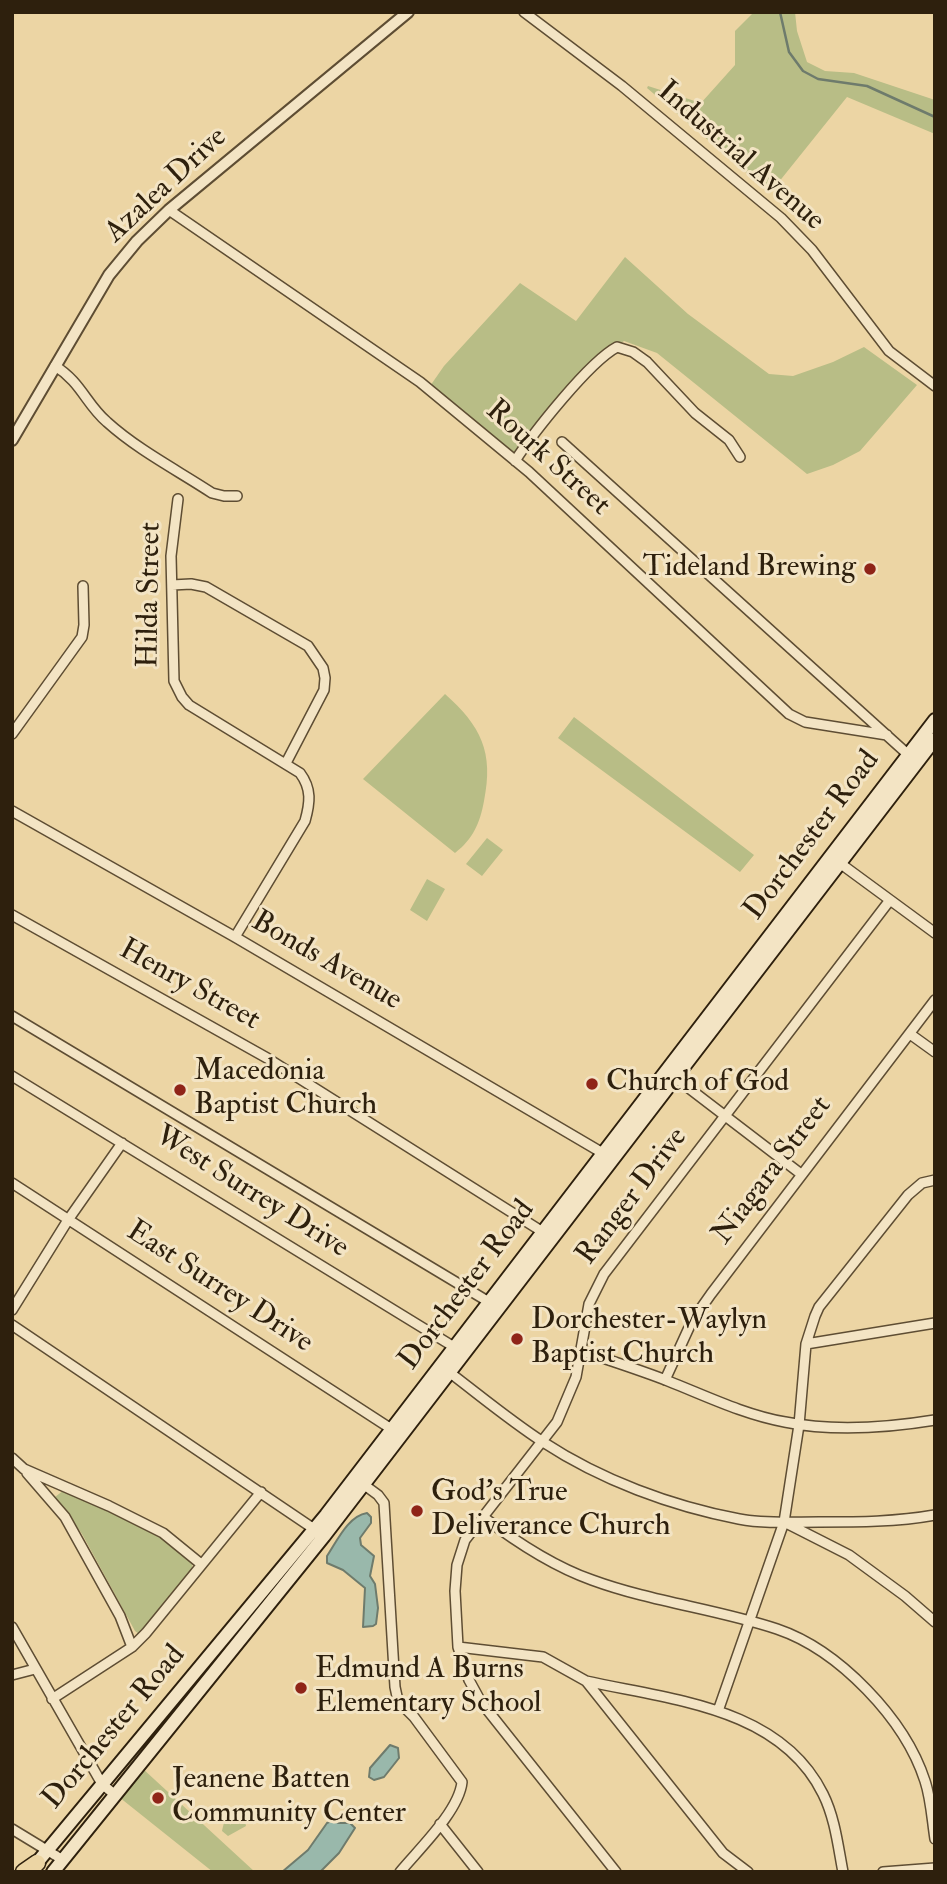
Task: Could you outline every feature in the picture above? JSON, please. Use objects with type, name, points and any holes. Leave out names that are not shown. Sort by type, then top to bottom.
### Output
[{"type":"main road","name":"Dorchester Road","points":[[53,1872],[548,1236],[913,758],[935,720]]},
{"type":"main road","name":"Dorchester Road","points":[[913,758],[935,739]]},
{"type":"main road","name":"Dorchester Road","points":[[30,1869],[319,1533]]},
{"type":"street","name":"Azalea Drive","points":[[12,440],[109,275],[137,241],[169,210],[408,12]]},
{"type":"street","name":"Industrial Avenue","points":[[524,12],[624,88],[781,218],[812,250],[890,351],[935,386]]},
{"type":"street","name":"Rourk Street","points":[[169,210],[420,382],[515,461],[789,714],[805,722],[887,735]]},
{"type":"street","points":[[515,461],[527,442],[578,383],[606,353],[617,347],[634,352],[647,362],[695,413],[729,440],[740,457]]},
{"type":"street","points":[[55,366],[74,379],[103,419],[125,437],[212,493],[237,496]]},
{"type":"street","points":[[562,442],[913,758]]},
{"type":"street","name":"Hilda Street","points":[[178,499],[171,556],[174,681],[189,705],[286,763],[307,782],[310,806],[305,821],[235,937]]},
{"type":"street","points":[[172,585],[191,584],[206,587],[299,639],[316,655],[325,678],[324,690],[286,763]]},
{"type":"street","points":[[12,734],[82,637],[85,625],[82,586]]},
{"type":"street","name":"Bonds Avenue","points":[[12,811],[235,937],[608,1157]]},
{"type":"street","points":[[835,860],[935,933]]},
{"type":"street","name":"Ranger Drive","points":[[616,1872],[481,1702],[469,1680],[458,1647],[455,1591],[457,1565],[465,1540],[557,1422],[576,1377],[594,1290],[890,900]]},
{"type":"street","name":"Henry Street","points":[[12,915],[267,1058],[548,1236]]},
{"type":"street","name":"Niagara Street","points":[[665,1380],[692,1321],[935,1000]]},
{"type":"street","points":[[12,1016],[493,1305]]},
{"type":"street","points":[[910,1034],[935,1052]]},
{"type":"street","points":[[670,1074],[801,1174]]},
{"type":"street","name":"West Surrey Drive","points":[[12,1076],[459,1350]]},
{"type":"street","points":[[12,1310],[68,1220],[122,1143]]},
{"type":"street","points":[[718,1711],[784,1522],[799,1425],[806,1344],[819,1307],[908,1195],[922,1183],[935,1180]]},
{"type":"street","name":"East Surrey Drive","points":[[12,1183],[396,1432]]},
{"type":"street","points":[[806,1344],[935,1323]]},
{"type":"street","points":[[12,1325],[319,1533]]},
{"type":"street","points":[[582,1351],[781,1422],[848,1428],[900,1426],[935,1420]]},
{"type":"street","points":[[445,1369],[542,1442],[600,1473],[648,1493],[695,1508],[742,1519],[784,1522],[896,1522],[935,1516]]},
{"type":"street","points":[[12,1458],[65,1517],[120,1616],[132,1647]]},
{"type":"street","points":[[24,1469],[163,1533],[201,1564]]},
{"type":"street","points":[[359,1481],[378,1494],[384,1503],[398,1701],[414,1717],[462,1782],[461,1794],[400,1872]]},
{"type":"street","points":[[52,1699],[132,1647],[261,1492]]},
{"type":"street","points":[[482,1516],[510,1538],[589,1579],[780,1630],[812,1646],[843,1667],[883,1707],[914,1755],[926,1781],[935,1839]]},
{"type":"street","points":[[784,1522],[849,1555],[935,1622]]},
{"type":"street","points":[[12,1627],[102,1784],[114,1794]]},
{"type":"street","points":[[458,1647],[543,1657],[586,1681],[718,1711],[775,1737],[808,1769],[823,1794],[833,1819],[843,1872]]},
{"type":"street","points":[[12,1675],[35,1669]]},
{"type":"street","points":[[586,1681],[723,1853],[748,1872]]},
{"type":"street","points":[[440,1824],[478,1872]]},
{"type":"street","points":[[12,1829],[63,1860]]},
{"type":"street","points":[[883,1872],[935,1868]]},
{"type":"green space","points":[[754,12],[795,12],[797,31],[807,62],[825,71],[854,73],[935,100],[935,134],[847,97],[770,193],[647,88],[648,86],[701,103],[735,65],[735,31]]},
{"type":"green space","points":[[625,257],[688,314],[769,374],[793,376],[833,362],[864,347],[917,385],[860,451],[807,474],[657,353],[624,341],[606,353],[515,461],[428,389],[444,366],[520,283],[576,321]]},
{"type":"green space","points":[[445,694],[476,729],[486,754],[487,768],[487,784],[478,823],[467,842],[455,853],[363,779]]},
{"type":"green space","points":[[574,717],[754,855],[740,872],[558,738]]},
{"type":"green space","points":[[487,838],[503,850],[482,876],[466,864]]},
{"type":"green space","points":[[427,879],[445,889],[427,921],[410,910]]},
{"type":"green space","points":[[64,1490],[162,1536],[193,1561],[191,1573],[139,1634],[82,1534],[55,1497]]},
{"type":"green space","points":[[142,1768],[255,1872],[213,1872],[119,1797]]},
{"type":"green space","points":[[234,1811],[243,1812],[246,1826],[228,1836],[222,1831],[227,1816]]},
{"type":"shaded area","points":[[367,1513],[371,1517],[371,1523],[360,1538],[361,1545],[374,1556],[370,1576],[375,1584],[378,1608],[376,1624],[363,1627],[365,1588],[343,1570],[327,1563],[327,1556],[349,1524]]},
{"type":"shaded area","points":[[390,1745],[398,1748],[399,1758],[384,1777],[374,1780],[369,1777],[370,1768]]},
{"type":"shaded area","points":[[333,1820],[350,1823],[355,1828],[339,1853],[320,1872],[282,1872],[308,1850],[327,1823]]},
{"type":"waterway","points":[[780,12],[789,52],[803,71],[818,79],[867,86],[935,117]]},
{"type":"place","name":"Tideland Brewing","points":[[870,569]]},
{"type":"place","name":"Church of God","points":[[592,1084]]},
{"type":"place","name":"Macedonia Baptist Church","points":[[180,1090]]},
{"type":"place","name":"Dorchester-Waylyn Baptist Church","points":[[517,1339]]},
{"type":"place","name":"God's True Deliverance Church","points":[[417,1511]]},
{"type":"place","name":"Edmund A Burns Elementary School","points":[[301,1688]]},
{"type":"place","name":"Jeanene Batten Community Center","points":[[158,1798]]}]
